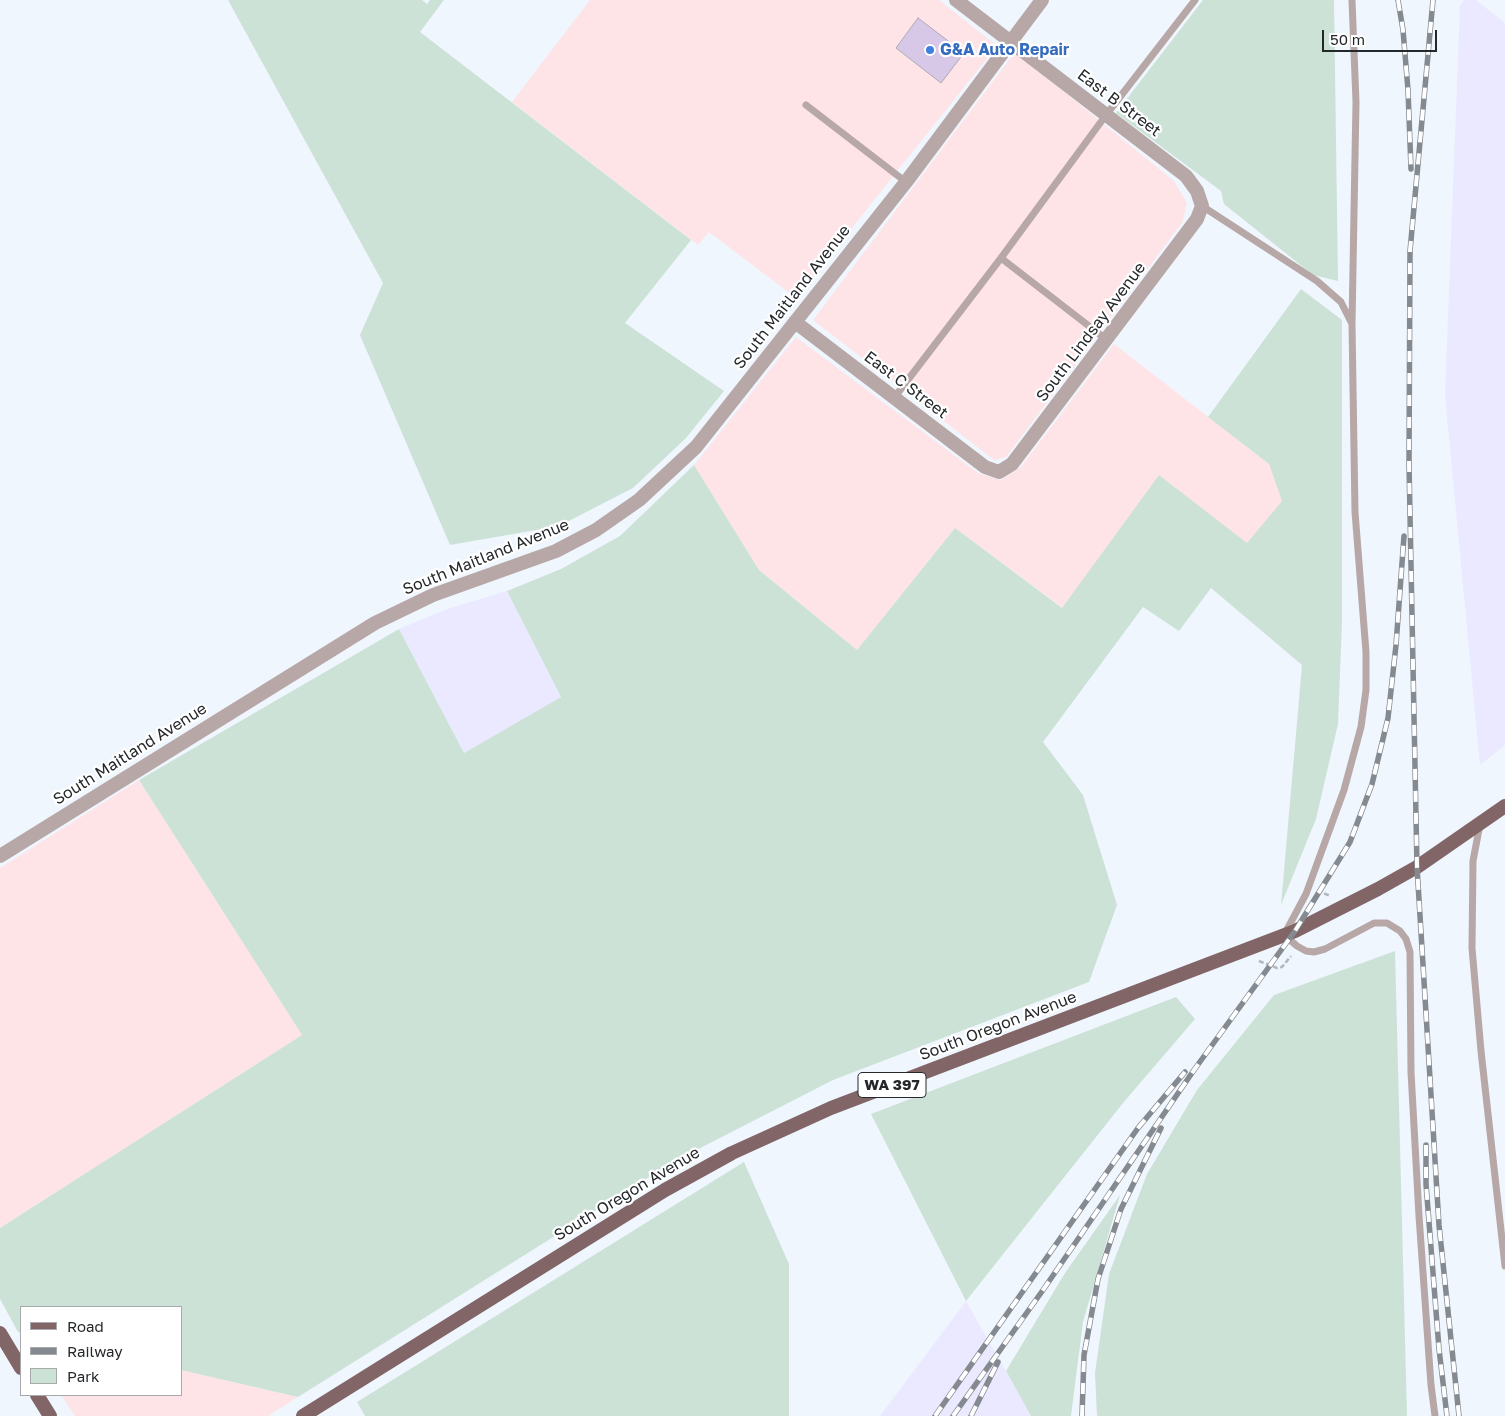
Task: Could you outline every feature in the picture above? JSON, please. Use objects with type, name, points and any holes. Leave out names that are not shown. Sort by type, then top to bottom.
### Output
[{"type":"main road","name":"South Oregon Avenue","points":[[303,1416],[672,1186],[763,1137],[831,1108],[1284,936],[1351,903],[1416,867],[1505,806]]},
{"type":"main road","points":[[0,1333],[20,1366]]},
{"type":"main road","points":[[38,1396],[50,1416]]},
{"type":"street","name":"East B Street","points":[[956,0],[1186,176],[1197,191],[1202,206]]},
{"type":"street","name":"South Maitland Avenue","points":[[0,856],[375,623],[433,595],[556,551],[617,516],[639,500],[682,462],[906,182],[1042,0]]},
{"type":"street","name":"South Lindsay Avenue","points":[[998,472],[1012,464],[1197,219],[1202,206]]},
{"type":"street","name":"East C Street","points":[[794,322],[984,468],[998,472]]},
{"type":"lane","points":[[894,398],[1001,258],[1106,115],[1195,0]]},
{"type":"lane","points":[[1352,0],[1356,102],[1352,324],[1355,512],[1366,652],[1366,690],[1361,727],[1344,790],[1306,894],[1284,936],[1306,952],[1314,952],[1325,949],[1374,923],[1387,923],[1400,931],[1406,939],[1410,952],[1411,1072],[1419,1216],[1431,1385],[1435,1416]]},
{"type":"lane","points":[[806,105],[906,182]]},
{"type":"lane","points":[[1202,206],[1317,281],[1341,302],[1352,324]]},
{"type":"lane","points":[[1001,258],[1107,340]]},
{"type":"lane","points":[[1480,824],[1473,861],[1472,948],[1481,1051],[1505,1266]]},
{"type":"path","points":[[1306,894],[1313,891],[1351,903]]},
{"type":"shaded area","points":[[590,0],[939,0],[997,46],[796,298],[709,232],[698,245],[512,102]]},
{"type":"shaded area","points":[[1464,0],[1476,0],[1505,23],[1505,745],[1480,765],[1445,395],[1460,6]]},
{"type":"shaded area","points":[[1015,52],[1174,181],[1187,203],[1182,223],[1006,457],[994,460],[813,320]]},
{"type":"shaded area","points":[[796,337],[978,473],[1001,480],[1021,467],[1114,344],[1269,464],[1282,501],[1247,544],[1159,475],[1063,608],[955,528],[857,650],[759,570],[694,465]]},
{"type":"shaded area","points":[[507,591],[561,697],[464,753],[399,629],[450,608]]},
{"type":"shaded area","points":[[139,780],[302,1035],[0,1228],[0,868]]},
{"type":"shaded area","points":[[966,1301],[1031,1416],[880,1416]]},
{"type":"shaded area","points":[[182,1370],[298,1397],[268,1416],[75,1416],[62,1396],[182,1396]]},
{"type":"green space","points":[[228,0],[422,0],[427,4],[430,0],[444,0],[420,32],[691,240],[625,323],[724,391],[686,438],[633,488],[559,526],[450,545],[360,335],[383,283]]},
{"type":"green space","points":[[1203,0],[1334,0],[1338,281],[1313,275],[1224,204],[1221,191],[1116,113]]},
{"type":"green space","points":[[1301,289],[1342,320],[1342,622],[1338,724],[1316,819],[1281,905],[1302,665],[1211,588],[1179,631],[1143,607],[1043,742],[1083,795],[1117,905],[1089,982],[833,1080],[673,1162],[298,1397],[182,1370],[182,1306],[20,1306],[20,1333],[18,1332],[0,1299],[0,1228],[302,1035],[139,780],[399,629],[464,753],[561,697],[507,591],[561,569],[620,536],[694,465],[759,570],[857,650],[955,528],[1062,608],[1159,475],[1247,543],[1282,501],[1269,464],[1208,417]]},
{"type":"green space","points":[[1395,951],[1407,1416],[1097,1416],[1095,1373],[1109,1274],[1147,1174],[1197,1090],[1274,995]]},
{"type":"green space","points":[[1176,997],[1195,1019],[1123,1103],[966,1301],[871,1114]]},
{"type":"green space","points":[[744,1162],[789,1264],[789,1416],[365,1416],[357,1402]]},
{"type":"green space","points":[[1120,1195],[1083,1322],[1071,1416],[1031,1416],[1006,1371],[1065,1273]]},
{"type":"building","name":"G&A Auto Repair","points":[[918,18],[964,53],[941,83],[896,48]]},
{"type":"railway","points":[[1398,0],[1403,30],[1408,90],[1411,169]]},
{"type":"railway","points":[[1433,0],[1410,251],[1409,464],[1417,867],[1439,1225],[1459,1416]]},
{"type":"railway","points":[[953,1416],[1043,1290],[1194,1070],[1295,931],[1350,842],[1372,784],[1388,718],[1396,645],[1404,536]]},
{"type":"railway","points":[[935,1416],[1138,1128],[1185,1072]]},
{"type":"railway","points":[[1082,1416],[1084,1355],[1098,1279],[1121,1209],[1161,1128]]},
{"type":"railway","points":[[1426,1145],[1426,1184],[1439,1349],[1447,1416]]},
{"type":"railway","points":[[971,1416],[998,1362]]},
{"type":"place","name":"G&A Auto Repair","points":[[930,50]]}]
